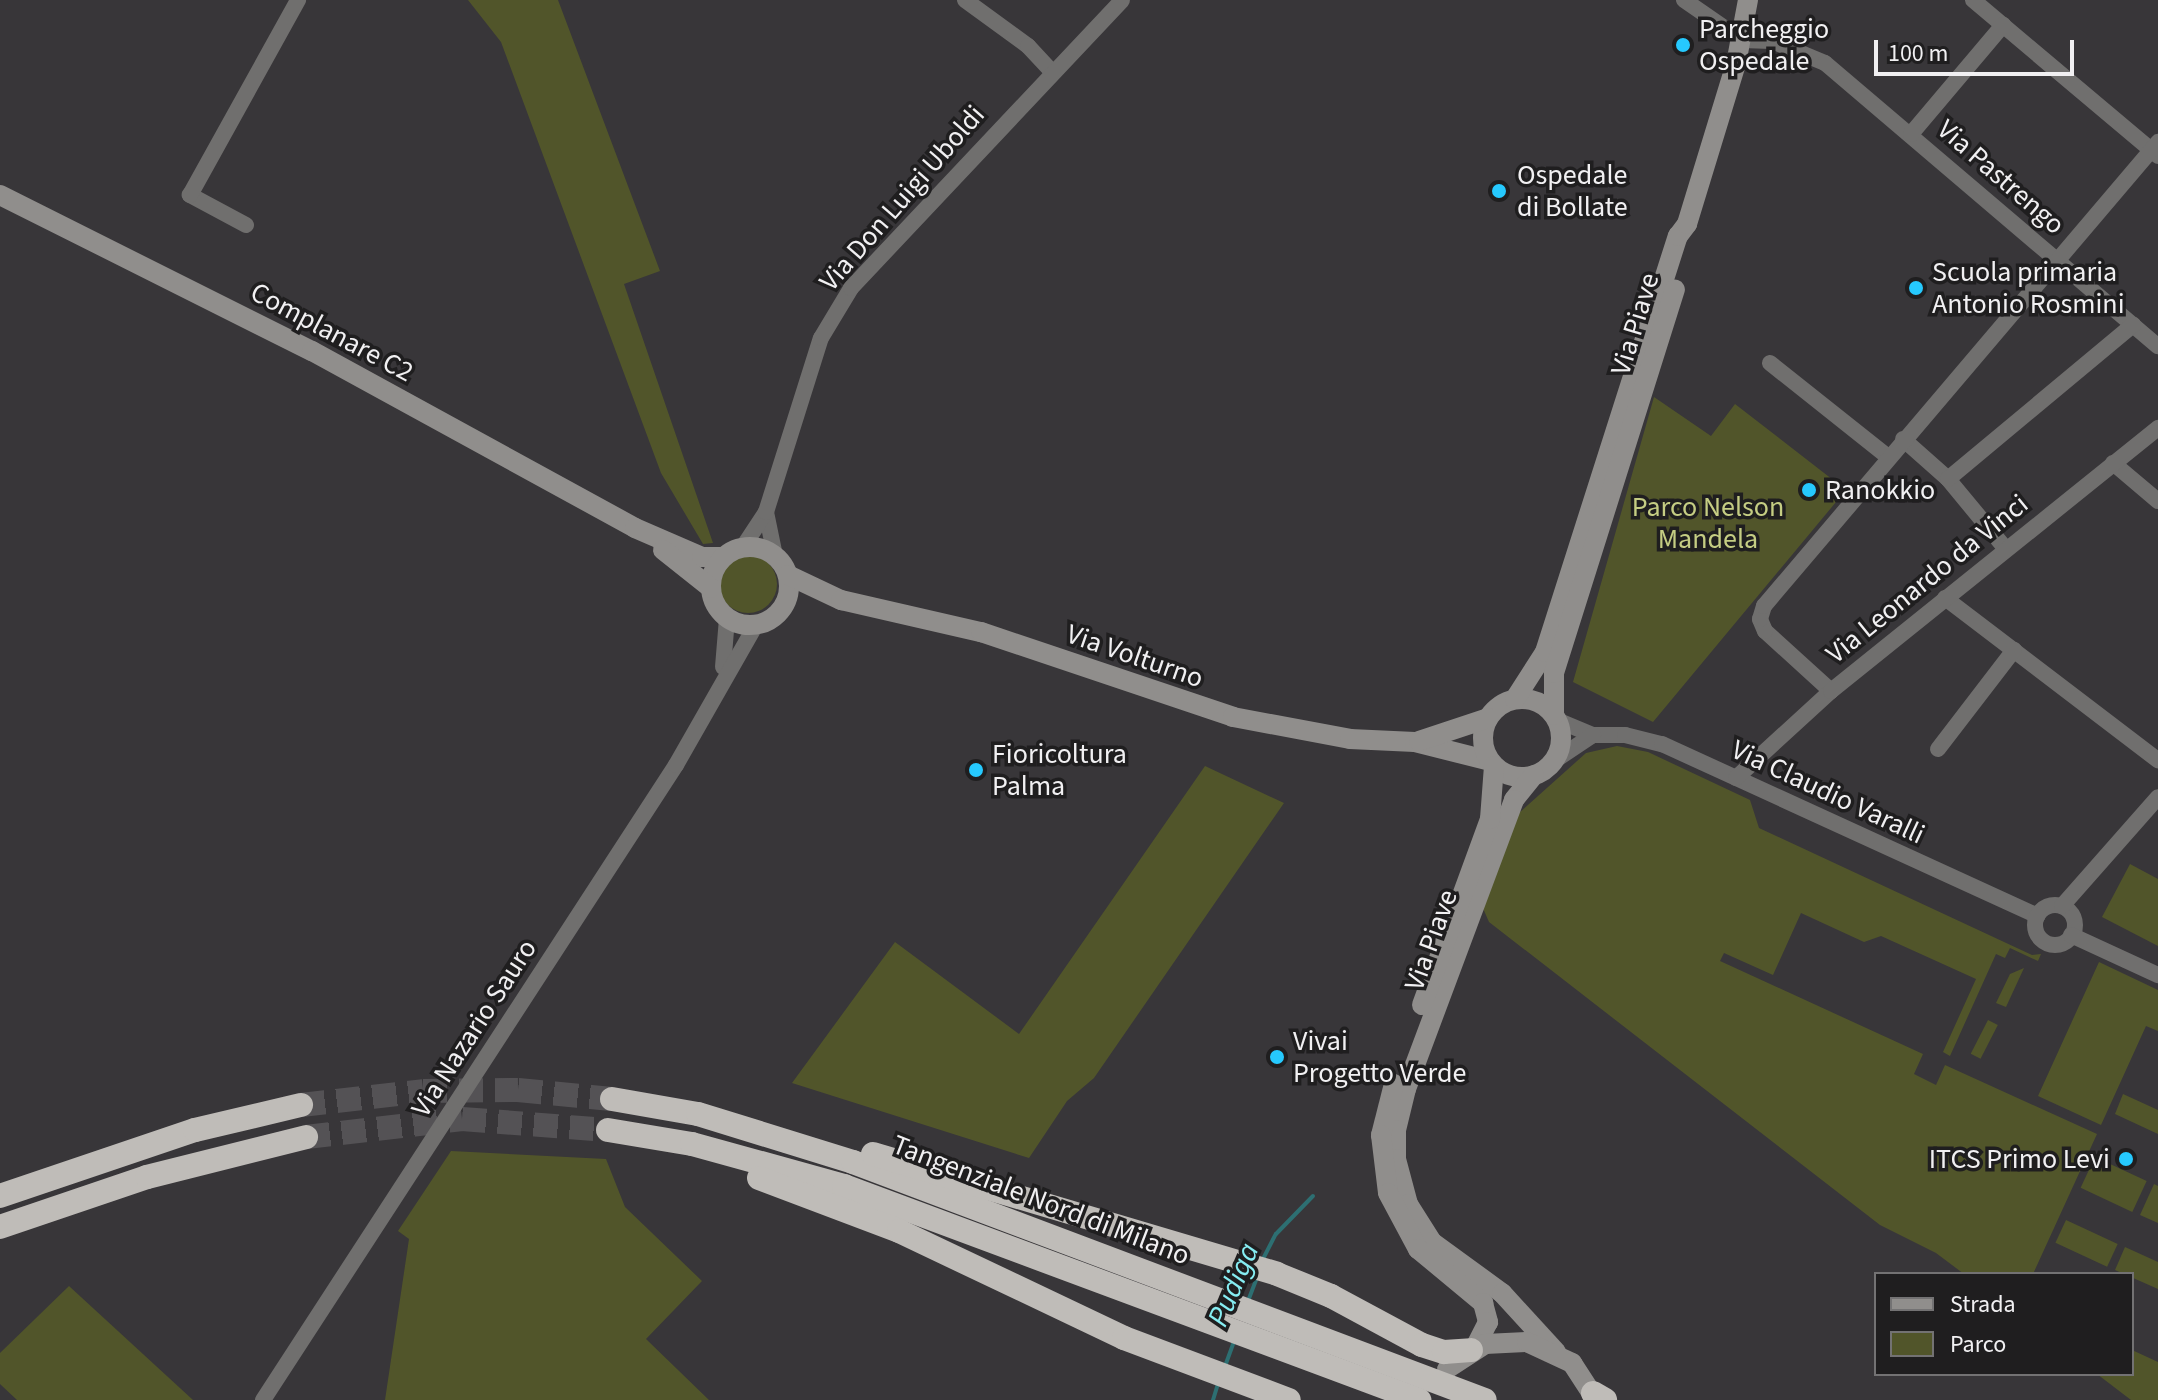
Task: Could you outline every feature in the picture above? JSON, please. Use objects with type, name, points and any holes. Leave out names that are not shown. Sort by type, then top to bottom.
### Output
[{"type":"highway","name":"Tangenziale Nord di Milano","points":[[1472,1350],[1444,1352],[1422,1345],[1331,1296],[1277,1274],[746,1117],[686,1104],[612,1099],[698,1114],[787,1139],[1262,1328],[1485,1400]]},
{"type":"highway","points":[[0,1196],[195,1130],[301,1105]]},
{"type":"highway","name":"Tangenziale Nord di Milano","points":[[1233,1317],[844,1186],[692,1144],[608,1130],[845,1207],[1066,1313],[1289,1400]]},
{"type":"highway","points":[[0,1227],[187,1165],[306,1137]]},
{"type":"highway","name":"Tangenziale Nord di Milano","points":[[1262,1328],[1419,1400]]},
{"type":"street","points":[[246,225],[190,195],[298,0]]},
{"type":"street","points":[[965,0],[1028,46],[1052,72]]},
{"type":"street","name":"Via Don Luigi Uboldi","points":[[743,547],[766,512],[798,397],[836,311],[872,262],[1122,0]]},
{"type":"street","points":[[1684,0],[1742,40]]},
{"type":"street","name":"Via Piave","points":[[1742,40],[1748,0]]},
{"type":"street","name":"Via Piave","points":[[1515,699],[1545,652],[1678,236],[1687,224],[1742,40],[1759,0]]},
{"type":"street","points":[[1831,691],[1765,631],[1760,619],[1764,606],[1903,439],[2156,149],[1974,0]]},
{"type":"street","name":"Via Pastrengo","points":[[1911,134],[2003,25]]},
{"type":"street","name":"Via Pastrengo","points":[[1742,40],[1772,41],[1814,56],[1911,134],[2158,346]]},
{"type":"street","name":"Complanare C2","points":[[0,195],[312,351],[635,528],[702,557],[723,557]]},
{"type":"street","name":"Via Piave","points":[[1556,718],[1554,673],[1689,241],[1687,224]]},
{"type":"street","points":[[1948,479],[2133,325]]},
{"type":"street","points":[[1770,363],[1888,457]]},
{"type":"street","name":"Via Leonardo da Vinci","points":[[1736,778],[1831,691],[2158,428]]},
{"type":"street","points":[[1903,439],[1948,479],[2005,548]]},
{"type":"street","points":[[2113,463],[2158,501]]},
{"type":"street","name":"Via Don Luigi Uboldi","points":[[766,512],[775,556]]},
{"type":"street","name":"Complanare C2","points":[[635,528],[711,588]]},
{"type":"street","points":[[743,547],[775,556],[788,575],[789,593],[782,610],[756,625],[727,618],[715,605],[711,588],[723,557],[743,547]]},
{"type":"street","name":"Via Volturno","points":[[788,575],[841,600],[981,632],[1246,721],[1350,739],[1415,742],[1492,763]]},
{"type":"street","points":[[1945,598],[2158,760]]},
{"type":"street","name":"Via Volturno","points":[[782,610],[841,600]]},
{"type":"street","name":"Via Nazario Sauro","points":[[721,681],[727,618]]},
{"type":"street","name":"Via Nazario Sauro","points":[[263,1400],[683,754],[721,681],[756,625]]},
{"type":"street","points":[[1938,749],[2014,650]]},
{"type":"street","points":[[1554,761],[1561,744],[1556,718],[1537,701],[1515,699],[1488,718],[1482,739],[1492,763],[1516,777],[1534,775],[1593,735]]},
{"type":"street","name":"Via Volturno","points":[[1415,742],[1488,718]]},
{"type":"street","name":"Via Claudio Varalli","points":[[1556,718],[1593,735],[1642,738],[2037,916]]},
{"type":"street","name":"Via Piave","points":[[1472,1350],[1485,1333],[1486,1309],[1475,1293],[1429,1260],[1405,1230],[1385,1182],[1381,1135],[1390,1096],[1490,819],[1492,763]]},
{"type":"street","name":"Via Piave","points":[[1534,775],[1514,800],[1406,1089],[1396,1130],[1396,1159],[1408,1204],[1432,1242],[1502,1293],[1556,1352],[1577,1369],[1598,1398]]},
{"type":"street","points":[[2062,906],[2074,922],[2071,935],[2057,944],[2043,941],[2035,927],[2037,916],[2048,906],[2062,906],[2158,797]]},
{"type":"street","points":[[2071,935],[2158,975]]},
{"type":"street","points":[[1447,1369],[1472,1350],[1514,1340],[1556,1352]]},
{"type":"green space","points":[[468,0],[558,0],[660,271],[624,284],[713,543],[703,544],[661,473],[501,42]]},
{"type":"green space","name":"Parco Nelson Mandela","points":[[1654,397],[1711,436],[1735,404],[1846,490],[1653,722],[1573,682]]},
{"type":"green space","points":[[748,555],[759,557],[768,564],[775,573],[775,595],[768,604],[759,611],[748,613],[737,611],[728,604],[721,595],[719,584],[721,573],[728,564],[737,557]]},
{"type":"green space","points":[[1617,746],[1648,752],[1750,800],[1759,828],[2032,955],[2041,954],[2038,961],[2010,948],[2005,958],[1996,954],[1950,1056],[1943,1052],[1976,979],[1881,936],[1864,942],[1801,913],[1773,975],[1724,953],[1720,961],[1923,1054],[1914,1074],[1936,1085],[1945,1065],[2097,1134],[2034,1272],[1961,1272],[1936,1253],[1880,1225],[1489,922],[1482,906],[1519,813],[1586,753]]},
{"type":"green space","points":[[1205,766],[1284,803],[1094,1078],[1067,1101],[1029,1158],[792,1083],[895,942],[1019,1034]]},
{"type":"green space","points":[[2130,864],[2158,879],[2158,946],[2102,917]]},
{"type":"green space","points":[[2099,962],[2158,990],[2158,1031],[2146,1026],[2101,1125],[2038,1096]]},
{"type":"green space","points":[[2024,968],[2006,1007],[1996,1003],[2010,974]]},
{"type":"green space","points":[[1988,1020],[1998,1025],[1981,1059],[1971,1054]]},
{"type":"green space","points":[[2123,1094],[2158,1110],[2158,1134],[2115,1114]]},
{"type":"green space","points":[[451,1151],[606,1159],[625,1207],[702,1281],[646,1339],[709,1400],[385,1400],[409,1239],[398,1231]]},
{"type":"green space","points":[[2095,1157],[2147,1181],[2132,1212],[2081,1188]]},
{"type":"green space","points":[[2154,1184],[2158,1186],[2158,1223],[2140,1215]]},
{"type":"green space","points":[[2066,1220],[2118,1244],[2107,1267],[2055,1243]]},
{"type":"green space","points":[[2125,1247],[2158,1262],[2158,1289],[2134,1278],[2134,1272],[2115,1270]]},
{"type":"green space","points":[[69,1286],[193,1400],[17,1400],[0,1384],[0,1353]]},
{"type":"green space","points":[[2134,1351],[2158,1362],[2158,1400],[2131,1400],[2100,1376],[2134,1376]]},
{"type":"waterway","name":"Pudiga","points":[[1263,1259],[1276,1234],[1313,1196]]},
{"type":"waterway","name":"Pudiga","points":[[1248,1301],[1258,1275]]},
{"type":"waterway","name":"Pudiga","points":[[1224,1369],[1235,1339]]},
{"type":"waterway","name":"Pudiga","points":[[1213,1400],[1218,1384]]},
{"type":"tunnel","points":[[301,1105],[423,1091],[518,1090],[612,1099]]},
{"type":"tunnel","points":[[306,1137],[462,1119],[608,1130]]},
{"type":"place","name":"Parcheggio Ospedale","points":[[1683,45]]},
{"type":"place","name":"Ospedale di Bollate","points":[[1499,191]]},
{"type":"place","name":"Scuola primaria Antonio Rosmini","points":[[1916,288]]},
{"type":"place","name":"Ranokkio","points":[[1809,490]]},
{"type":"place","name":"Fioricoltura Palma","points":[[976,770]]},
{"type":"place","name":"Vivai Progetto Verde","points":[[1277,1057]]},
{"type":"place","name":"ITCS Primo Levi","points":[[2126,1159]]}]
